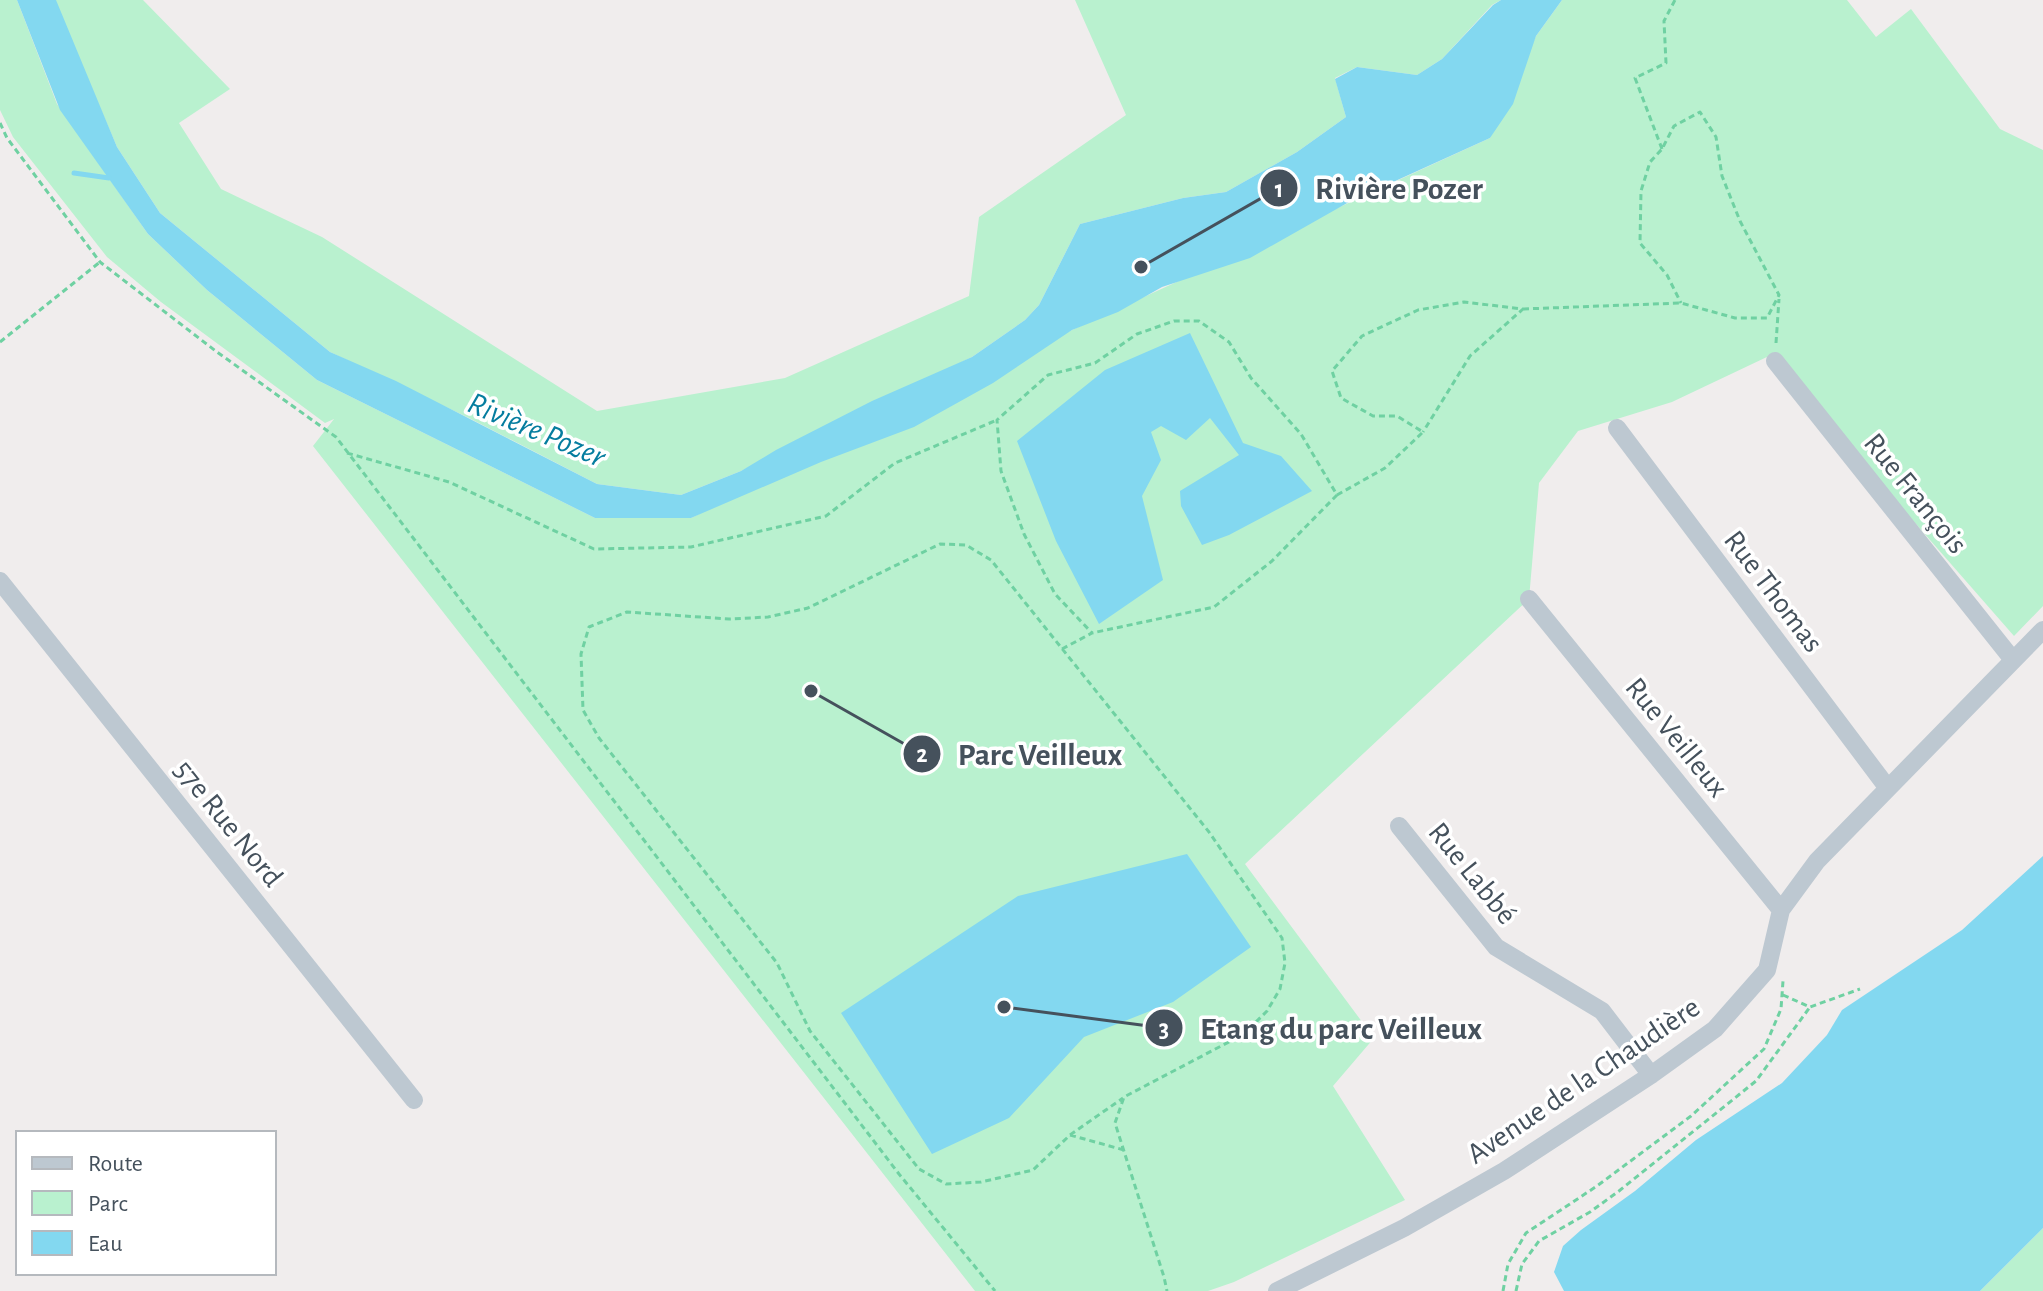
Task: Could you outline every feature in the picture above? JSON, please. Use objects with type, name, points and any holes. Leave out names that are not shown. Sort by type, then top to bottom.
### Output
[{"type":"street","name":"Rue François","points":[[1775,361],[2013,660]]},
{"type":"street","name":"Rue Thomas","points":[[1617,428],[1887,787]]},
{"type":"street","name":"57e Rue Nord","points":[[0,581],[414,1100]]},
{"type":"street","name":"Rue Veilleux","points":[[1529,599],[1781,910]]},
{"type":"street","name":"Avenue de la Chaudière","points":[[1277,1291],[1404,1228],[1504,1171],[1651,1075],[1715,1029],[1767,970],[1781,910],[1817,861],[2043,630]]},
{"type":"street","name":"Rue Labbé","points":[[1399,826],[1496,947],[1602,1011],[1651,1075]]},
{"type":"path","points":[[1662,149],[1635,78],[1666,63],[1664,21],[1675,0]]},
{"type":"path","points":[[1681,303],[1667,275],[1640,243],[1641,191],[1650,162],[1662,149],[1674,126],[1700,112],[1716,137],[1722,176],[1740,221],[1779,295],[1775,361]]},
{"type":"path","points":[[0,123],[7,138],[100,262],[217,352],[336,437],[889,1161],[995,1291]]},
{"type":"path","points":[[0,342],[100,262]]},
{"type":"path","points":[[1423,432],[1397,416],[1373,416],[1341,398],[1332,371],[1362,336],[1418,310],[1464,302],[1523,309],[1681,303],[1735,318],[1767,318],[1779,295]]},
{"type":"path","points":[[1062,649],[1092,633],[1214,607],[1272,561],[1337,495],[1385,468],[1423,432],[1470,356],[1523,309]]},
{"type":"path","points":[[347,453],[449,482],[594,549],[691,547],[826,516],[895,463],[997,420],[1048,375],[1095,363],[1137,334],[1174,321],[1199,321],[1229,342],[1251,378],[1301,434],[1337,495]]},
{"type":"path","points":[[997,420],[1001,471],[1024,534],[1055,594],[1092,633]]},
{"type":"path","points":[[940,544],[966,545],[991,560],[1209,832],[1282,938],[1285,963],[1280,989],[1267,1011],[1244,1034],[1124,1097],[1070,1135],[1033,1170],[981,1182],[946,1184],[919,1169],[810,1031],[777,963],[599,738],[583,710],[581,654],[589,627],[627,612],[729,619],[808,608],[940,544]]},
{"type":"path","points":[[1516,1291],[1522,1264],[1539,1241],[1590,1212],[1632,1182],[1756,1081],[1810,1007],[1860,989]]},
{"type":"path","points":[[1503,1291],[1508,1264],[1526,1233],[1597,1186],[1691,1116],[1764,1049],[1781,1009],[1783,995],[1810,1007]]},
{"type":"path","points":[[1124,1097],[1115,1123],[1167,1291]]},
{"type":"path","points":[[1070,1135],[1124,1150]]},
{"type":"green space","points":[[0,0],[17,0],[57,104],[148,234],[207,290],[317,380],[595,518],[691,518],[1072,330],[1490,138],[1536,36],[1562,0],[1847,0],[1876,37],[1911,9],[2000,129],[2043,150],[2043,606],[2014,636],[1769,356],[1672,402],[1578,431],[1539,483],[1529,599],[1245,864],[1374,1038],[1333,1086],[1405,1200],[1234,1282],[1208,1291],[975,1291],[313,446],[334,419],[325,423],[161,302],[107,257],[13,137],[0,110]]},
{"type":"green space","points":[[54,0],[143,0],[230,89],[179,123],[221,189],[322,237],[597,411],[785,378],[969,296],[979,217],[1126,115],[1075,0],[1501,0],[1492,5],[1442,59],[1417,75],[1357,67],[1335,78],[1346,117],[1297,152],[1226,192],[1183,198],[1080,224],[1039,305],[1025,320],[972,357],[741,471],[681,495],[597,484],[469,418],[330,352],[160,213],[117,147]]},
{"type":"green space","points":[[2043,1228],[2043,1291],[1980,1291]]},
{"type":"water","name":"Rivière Pozer","points":[[17,0],[56,0],[117,147],[160,213],[330,352],[396,381],[597,484],[681,495],[741,471],[872,401],[972,357],[1025,320],[1039,305],[1080,224],[1183,198],[1226,192],[1297,152],[1346,117],[1335,79],[1357,67],[1417,75],[1442,59],[1501,0],[1562,0],[1536,36],[1513,104],[1490,138],[1349,202],[1250,258],[1162,287],[1118,312],[1072,330],[993,383],[914,427],[821,462],[691,518],[595,518],[317,380],[207,290],[148,234],[60,110]]},
{"type":"water","points":[[1190,333],[1243,443],[1281,456],[1312,491],[1229,535],[1202,545],[1181,506],[1180,491],[1239,455],[1210,418],[1186,440],[1161,426],[1151,432],[1161,460],[1142,496],[1163,580],[1099,624],[1056,541],[1017,441],[1105,370]]},
{"type":"water","points":[[1187,854],[1251,947],[1173,1002],[1084,1037],[1009,1118],[932,1154],[841,1013],[1018,896]]},
{"type":"water","points":[[2043,856],[2043,1228],[1980,1291],[1564,1291],[1554,1272],[1563,1246],[1696,1140],[1782,1083],[1827,1035],[1842,1010],[1962,930]]},
{"type":"waterway","points":[[74,173],[109,178]]},
{"type":"place","name":"Rivière Pozer","points":[[1141,267]]},
{"type":"place","name":"Parc Veilleux","points":[[811,691]]},
{"type":"place","name":"Etang du parc Veilleux","points":[[1004,1007]]}]
